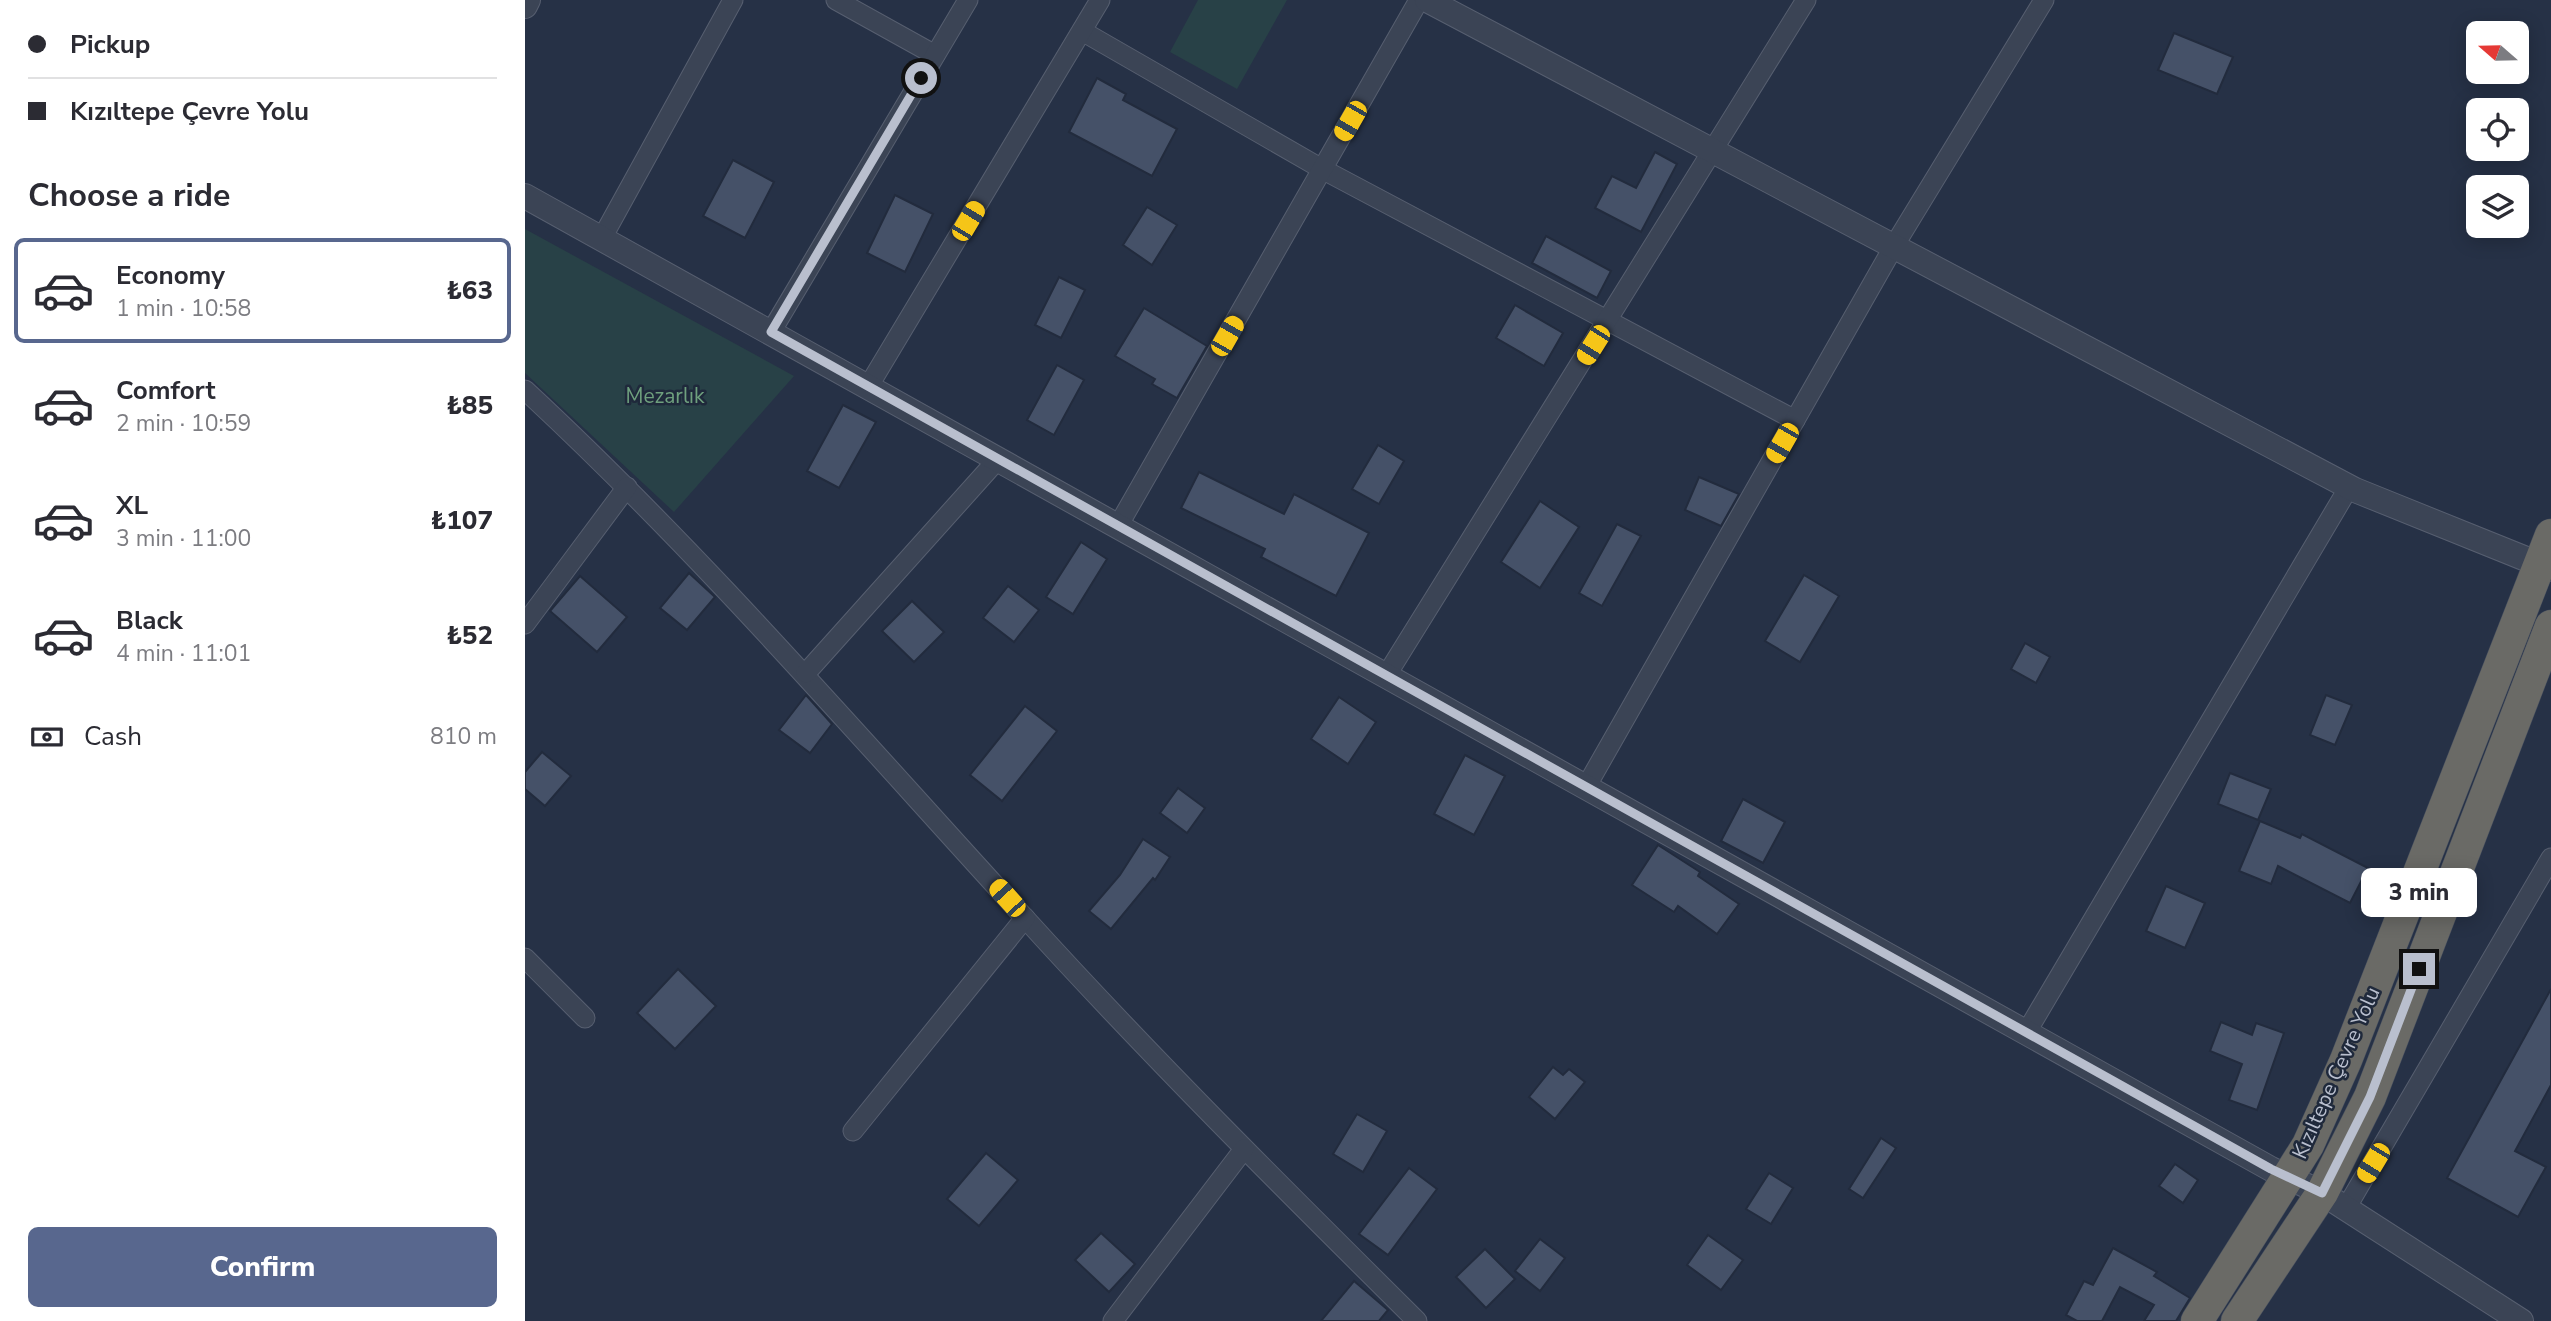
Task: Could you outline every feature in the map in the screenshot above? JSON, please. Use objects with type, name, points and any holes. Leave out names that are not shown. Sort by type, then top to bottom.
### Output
[{"type":"highway","name":"Kızıltepe Çevre Yolu","points":[[2197,1321],[2308,1145],[2346,1060],[2545,567],[2551,535]]},
{"type":"highway","name":"Kızıltepe Çevre Yolu","points":[[2237,1321],[2334,1202],[2370,1097],[2551,626]]},
{"type":"street","points":[[525,6],[528,0]]},
{"type":"street","points":[[601,238],[733,0]]},
{"type":"street","points":[[836,0],[935,55]]},
{"type":"street","points":[[771,332],[968,0]]},
{"type":"street","points":[[868,387],[1100,0]]},
{"type":"street","points":[[1118,526],[1419,0]]},
{"type":"street","points":[[1427,0],[2349,487],[2545,567]]},
{"type":"street","points":[[1386,676],[1806,0]]},
{"type":"street","points":[[1585,787],[1894,246],[2044,0]]},
{"type":"street","points":[[1082,31],[1322,169],[1795,420]]},
{"type":"street","points":[[525,196],[2334,1202],[2519,1321]]},
{"type":"street","points":[[525,390],[627,487],[806,673],[1025,918],[1244,1149],[1417,1321]]},
{"type":"street","points":[[806,673],[998,459]]},
{"type":"street","points":[[525,624],[627,487]]},
{"type":"street","points":[[2026,1032],[2349,487]]},
{"type":"street","points":[[2334,1202],[2551,858]]},
{"type":"street","points":[[853,1131],[1025,918]]},
{"type":"street","points":[[525,958],[585,1018]]},
{"type":"street","points":[[1113,1321],[1244,1149]]},
{"type":"green space","points":[[1198,0],[1287,0],[1237,89],[1170,52]]},
{"type":"green space","name":"Mezarlık","points":[[525,229],[794,376],[674,512],[525,373]]},
{"type":"building","points":[[2174,33],[2233,57],[2217,94],[2158,70]]},
{"type":"building","points":[[1097,78],[1126,94],[1123,100],[1177,129],[1152,176],[1069,132]]},
{"type":"building","points":[[1655,152],[1677,164],[1641,232],[1595,208],[1612,176],[1636,188]]},
{"type":"building","points":[[733,160],[774,182],[745,238],[703,216]]},
{"type":"building","points":[[895,195],[933,214],[905,272],[867,253]]},
{"type":"building","points":[[1147,207],[1177,225],[1152,265],[1123,245]]},
{"type":"building","points":[[1546,236],[1611,271],[1597,298],[1532,263]]},
{"type":"building","points":[[1059,277],[1085,290],[1061,338],[1035,325]]},
{"type":"building","points":[[1515,305],[1563,333],[1544,366],[1496,338]]},
{"type":"building","points":[[1144,308],[1207,346],[1177,398],[1152,384],[1155,379],[1115,356]]},
{"type":"building","points":[[1057,365],[1084,380],[1054,435],[1027,420]]},
{"type":"building","points":[[843,405],[876,422],[839,488],[807,471]]},
{"type":"building","points":[[1378,445],[1404,461],[1379,504],[1352,489]]},
{"type":"building","points":[[1199,472],[1284,514],[1294,494],[1369,533],[1336,596],[1261,557],[1265,549],[1181,508]]},
{"type":"building","points":[[1699,477],[1739,494],[1721,526],[1685,510]]},
{"type":"building","points":[[1540,501],[1579,527],[1540,588],[1501,562]]},
{"type":"building","points":[[1617,524],[1641,536],[1602,606],[1579,593]]},
{"type":"building","points":[[1081,542],[1107,559],[1073,614],[1046,597]]},
{"type":"building","points":[[689,573],[715,597],[687,630],[660,608]]},
{"type":"building","points":[[1804,575],[1839,596],[1800,662],[1765,641]]},
{"type":"building","points":[[580,576],[627,617],[597,652],[550,611]]},
{"type":"building","points":[[1008,586],[1039,610],[1014,642],[983,618]]},
{"type":"building","points":[[912,601],[944,632],[914,662],[882,631]]},
{"type":"building","points":[[2025,643],[2050,657],[2036,683],[2011,669]]},
{"type":"building","points":[[806,695],[832,724],[810,753],[779,730]]},
{"type":"building","points":[[2326,695],[2352,705],[2335,745],[2310,735]]},
{"type":"building","points":[[1339,697],[1376,722],[1348,764],[1311,739]]},
{"type":"building","points":[[1025,706],[1057,731],[1002,801],[970,775]]},
{"type":"building","points":[[542,752],[571,776],[545,806],[525,789],[525,772]]},
{"type":"building","points":[[1465,755],[1505,776],[1474,835],[1434,814]]},
{"type":"building","points":[[2230,773],[2271,789],[2258,820],[2218,804]]},
{"type":"building","points":[[1178,788],[1205,808],[1187,833],[1160,813]]},
{"type":"building","points":[[1743,799],[1785,822],[1763,863],[1721,841]]},
{"type":"building","points":[[2260,821],[2300,838],[2302,834],[2368,868],[2350,903],[2278,866],[2271,884],[2239,871]]},
{"type":"building","points":[[1143,839],[1170,857],[1155,880],[1153,878],[1111,929],[1089,911],[1120,875]]},
{"type":"building","points":[[1658,845],[1700,872],[1698,876],[1739,904],[1717,934],[1678,906],[1674,912],[1632,885]]},
{"type":"building","points":[[2166,886],[2205,903],[2185,948],[2146,931]]},
{"type":"building","points":[[678,969],[716,1006],[675,1049],[637,1013]]},
{"type":"building","points":[[2551,989],[2551,1085],[2515,1151],[2546,1167],[2518,1217],[2447,1178]]},
{"type":"building","points":[[2221,1022],[2252,1035],[2256,1023],[2284,1033],[2257,1110],[2229,1100],[2242,1064],[2210,1051]]},
{"type":"building","points":[[1553,1067],[1563,1075],[1569,1069],[1585,1082],[1555,1119],[1529,1097]]},
{"type":"building","points":[[1357,1114],[1387,1131],[1363,1172],[1333,1154]]},
{"type":"building","points":[[1881,1138],[1896,1148],[1863,1198],[1849,1189]]},
{"type":"building","points":[[986,1153],[1018,1180],[979,1226],[947,1199]]},
{"type":"building","points":[[2175,1164],[2198,1180],[2183,1203],[2159,1186]]},
{"type":"building","points":[[1409,1168],[1437,1189],[1388,1255],[1359,1234]]},
{"type":"building","points":[[1769,1173],[1793,1188],[1771,1224],[1746,1209]]},
{"type":"building","points":[[1101,1233],[1135,1264],[1109,1292],[1075,1260]]},
{"type":"building","points":[[1708,1235],[1743,1260],[1721,1290],[1687,1265]]},
{"type":"building","points":[[1540,1239],[1565,1258],[1540,1291],[1515,1271]]},
{"type":"building","points":[[2113,1248],[2157,1272],[2154,1276],[2190,1298],[2176,1321],[2144,1321],[2154,1305],[2120,1287],[2102,1321],[2077,1321],[2066,1315],[2084,1281],[2093,1285]]},
{"type":"building","points":[[1485,1249],[1515,1279],[1486,1308],[1456,1277]]},
{"type":"building","points":[[1354,1281],[1388,1310],[1379,1321],[1321,1321]]},
{"type":"route","points":[[921,78],[771,332],[2271,1169],[2322,1193],[2370,1097],[2419,969]]}]
